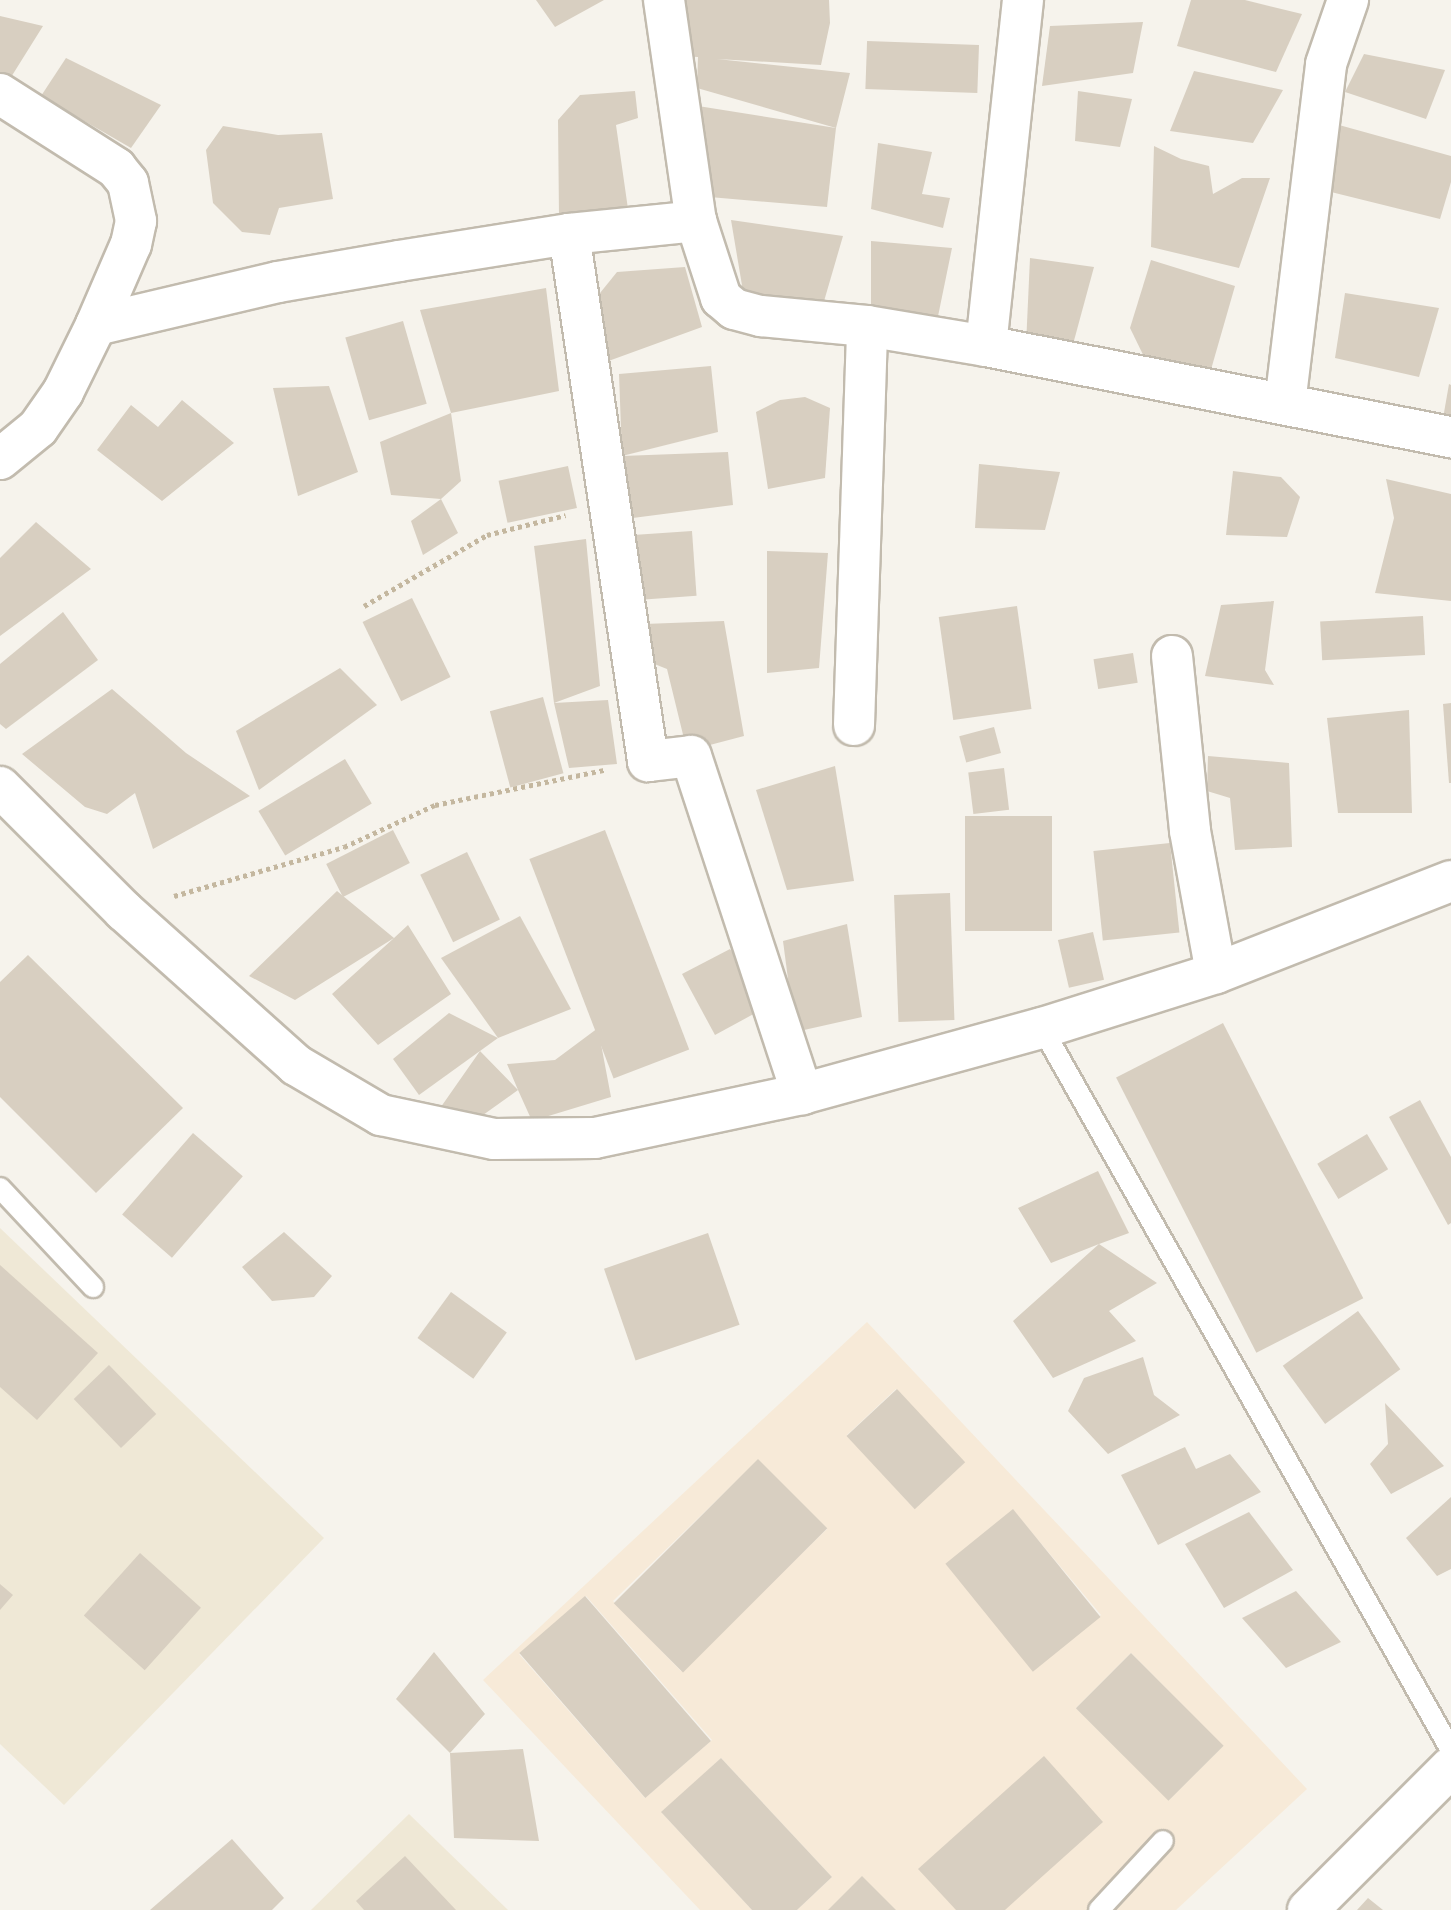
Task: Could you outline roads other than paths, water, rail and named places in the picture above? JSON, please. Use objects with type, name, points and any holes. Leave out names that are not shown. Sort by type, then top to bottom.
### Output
[{"type":"street","points":[[664,0],[696,221],[721,298],[734,309],[761,316],[867,326],[986,346],[1451,437]]},
{"type":"street","points":[[986,346],[1023,0]]},
{"type":"street","points":[[1285,404],[1326,64],[1348,0]]},
{"type":"street","points":[[0,94],[116,168],[128,183],[136,221],[131,244],[63,392],[38,428],[0,459]]},
{"type":"street","points":[[96,325],[278,282],[569,234],[696,221]]},
{"type":"street","points":[[569,234],[648,761],[691,756],[802,1094]]},
{"type":"street","points":[[854,725],[867,326]]},
{"type":"street","points":[[1172,656],[1190,831],[1216,973]]},
{"type":"street","points":[[0,787],[124,911],[296,1065],[381,1115],[494,1139],[595,1138],[802,1094],[1042,1028],[1216,973],[1451,881]]},
{"type":"street","points":[[1308,1910],[1451,1767]]},
{"type":"lane","points":[[1042,1028],[1451,1750]]},
{"type":"lane","points":[[0,1188],[93,1287]]},
{"type":"lane","points":[[1099,1910],[1163,1841]]}]
